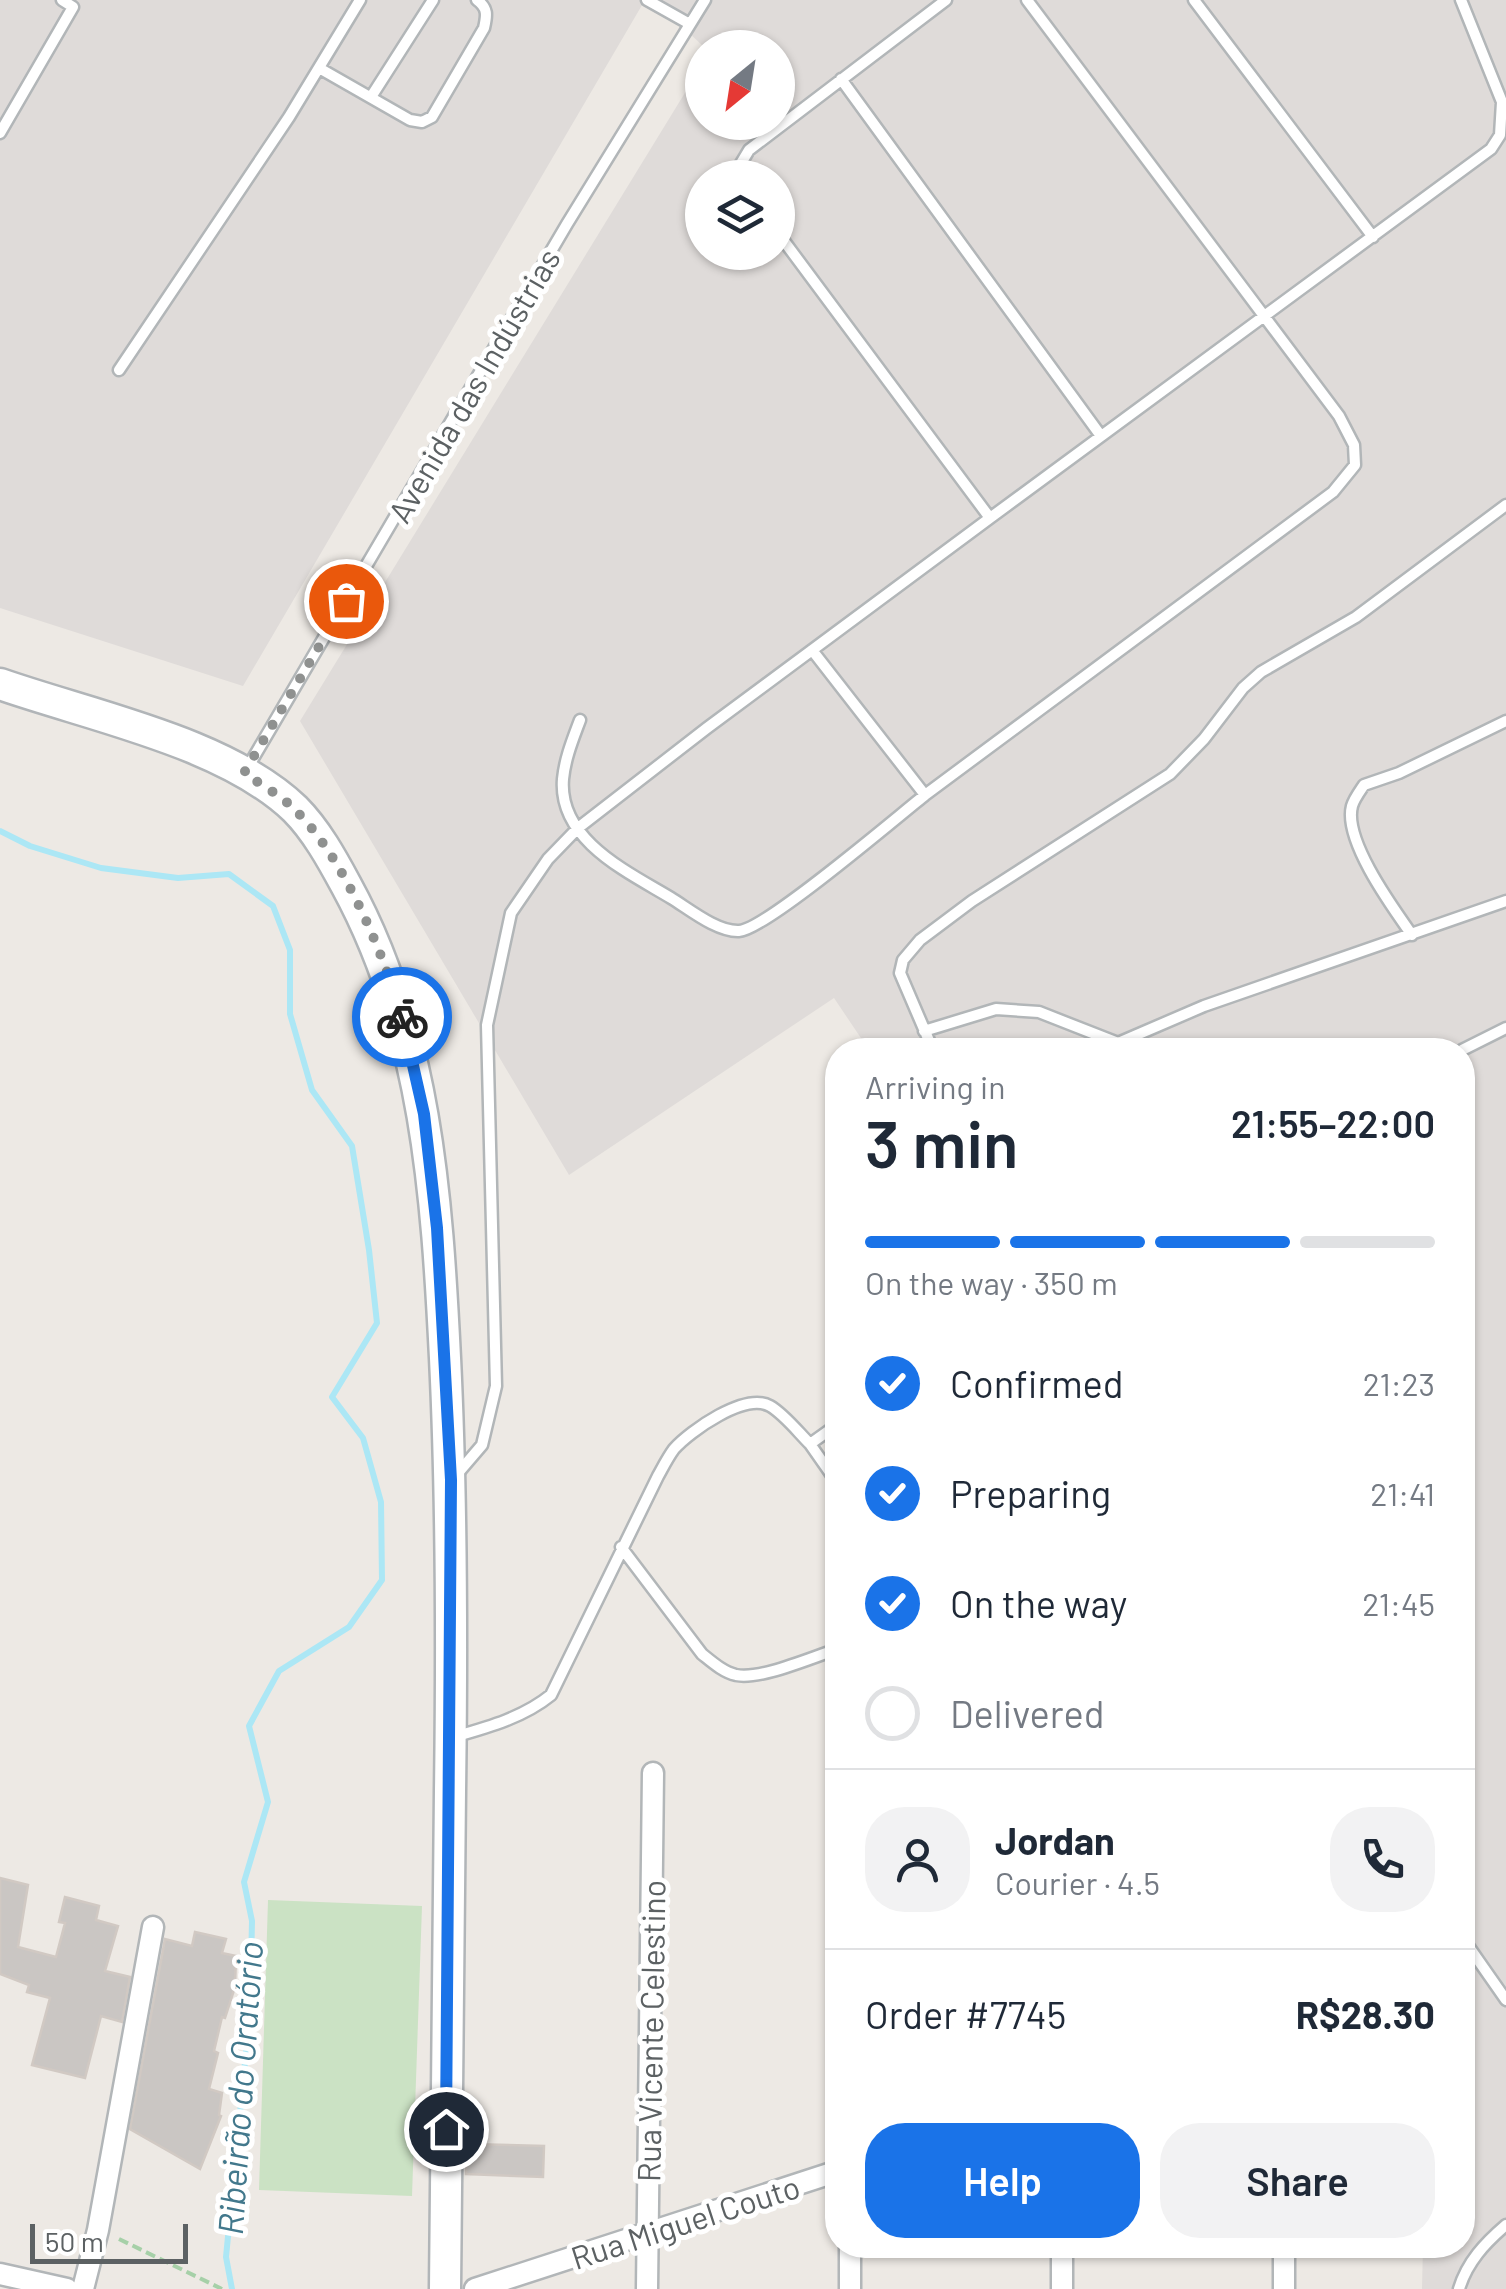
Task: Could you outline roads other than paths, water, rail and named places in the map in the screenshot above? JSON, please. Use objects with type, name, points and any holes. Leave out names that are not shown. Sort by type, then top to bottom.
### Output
[{"type":"main road","points":[[0,684],[200,751],[244,773],[295,810],[330,856],[377,944],[402,1014],[424,1114],[435,1208],[451,1480],[444,2289]]},
{"type":"street","name":"Rua Vicente Celestino","points":[[647,2289],[653,1773]]},
{"type":"street","points":[[83,2289],[98,2230],[153,1926]]},
{"type":"street","name":"Rua Miguel Couto","points":[[475,2289],[825,2175]]},
{"type":"street","points":[[850,2258],[850,2289]]},
{"type":"street","points":[[1062,2258],[1062,2289]]},
{"type":"street","points":[[1284,2258],[1284,2289]]},
{"type":"street","points":[[0,2274],[67,2289]]},
{"type":"lane","points":[[0,132],[76,4],[62,0]]},
{"type":"lane","points":[[120,370],[360,0]]},
{"type":"lane","points":[[371,97],[433,0]]},
{"type":"lane","points":[[319,68],[410,120],[422,122],[432,117],[484,28],[484,4],[476,0]]},
{"type":"lane","points":[[647,0],[688,23]]},
{"type":"lane","name":"Avenida das Indústrias","points":[[244,773],[704,0]]},
{"type":"lane","points":[[743,160],[748,150],[946,0]]},
{"type":"lane","points":[[580,720],[562,782],[564,798],[578,828],[603,856],[705,919],[742,932],[826,875],[925,795],[1333,492],[1348,476],[1356,456],[1339,416],[1027,0]]},
{"type":"lane","points":[[1194,0],[1373,237]]},
{"type":"lane","points":[[451,1480],[482,1445],[496,1386],[486,1025],[511,914],[548,859],[578,828],[812,650],[1481,158],[1500,135],[1502,102],[1461,0]]},
{"type":"lane","points":[[841,79],[1101,436]]},
{"type":"lane","points":[[795,256],[990,518]]},
{"type":"lane","points":[[928,1038],[900,973],[903,960],[920,940],[1037,857],[1170,774],[1261,672],[1356,617],[1506,504]]},
{"type":"lane","points":[[812,650],[925,795]]},
{"type":"lane","points":[[1412,935],[1371,876],[1353,827],[1351,806],[1364,784],[1398,773],[1506,721]]},
{"type":"lane","points":[[1130,1038],[1204,1006],[1506,901]]},
{"type":"lane","points":[[924,1030],[996,1008],[1039,1012],[1105,1038]]},
{"type":"lane","points":[[1475,1044],[1506,1028]]},
{"type":"lane","points":[[450,1738],[493,1726],[538,1706],[551,1695],[622,1546],[672,1452],[686,1437],[734,1407],[769,1405],[810,1444],[825,1465]]},
{"type":"lane","points":[[810,1444],[825,1433]]},
{"type":"lane","points":[[622,1546],[702,1654],[719,1668],[738,1675],[758,1674],[825,1652]]},
{"type":"lane","points":[[1475,1956],[1506,2000]]},
{"type":"lane","points":[[1475,2257],[1506,2225]]},
{"type":"lane","points":[[1459,2289],[1474,2258]]},
{"type":"waterway","name":"Ribeirão do Oratório","points":[[0,831],[30,846],[101,868],[178,878],[229,874],[273,906],[290,950],[290,1014],[312,1090],[352,1146],[369,1250],[377,1323],[332,1397],[363,1438],[381,1502],[382,1580],[349,1627],[279,1671],[249,1726],[268,1802],[244,1882],[252,1921],[250,2011],[226,2257],[232,2289]]}]
